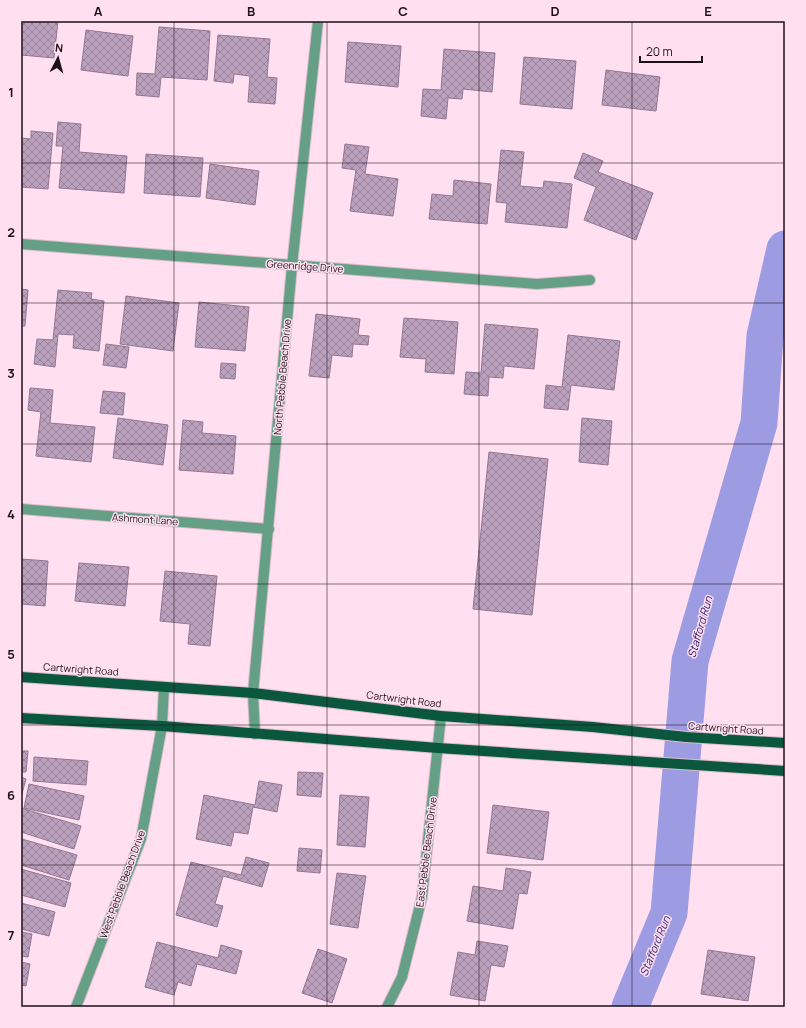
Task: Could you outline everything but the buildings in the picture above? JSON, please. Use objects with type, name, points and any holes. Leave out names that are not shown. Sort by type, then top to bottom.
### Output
[{"type":"main road","name":"Cartwright Road","points":[[21,676],[253,693],[441,716],[593,727],[686,737],[785,744]]},
{"type":"main road","points":[[21,718],[162,726],[438,748],[785,771]]},
{"type":"street","name":"North Pebble Beach Drive","points":[[255,734],[253,693],[292,266],[318,21]]},
{"type":"street","name":"Greenridge Drive","points":[[21,244],[537,284],[590,280]]},
{"type":"street","name":"Ashmont Lane","points":[[21,510],[268,529]]},
{"type":"street","name":"West Pebble Beach Drive","points":[[76,1007],[141,839],[162,726],[164,687]]},
{"type":"street","name":"East Pebble Beach Drive","points":[[387,1007],[402,977],[422,896],[441,716]]},
{"type":"waterway","name":"Stafford Run","points":[[630,1007],[669,913],[690,661],[759,423],[765,336],[785,249]]}]
